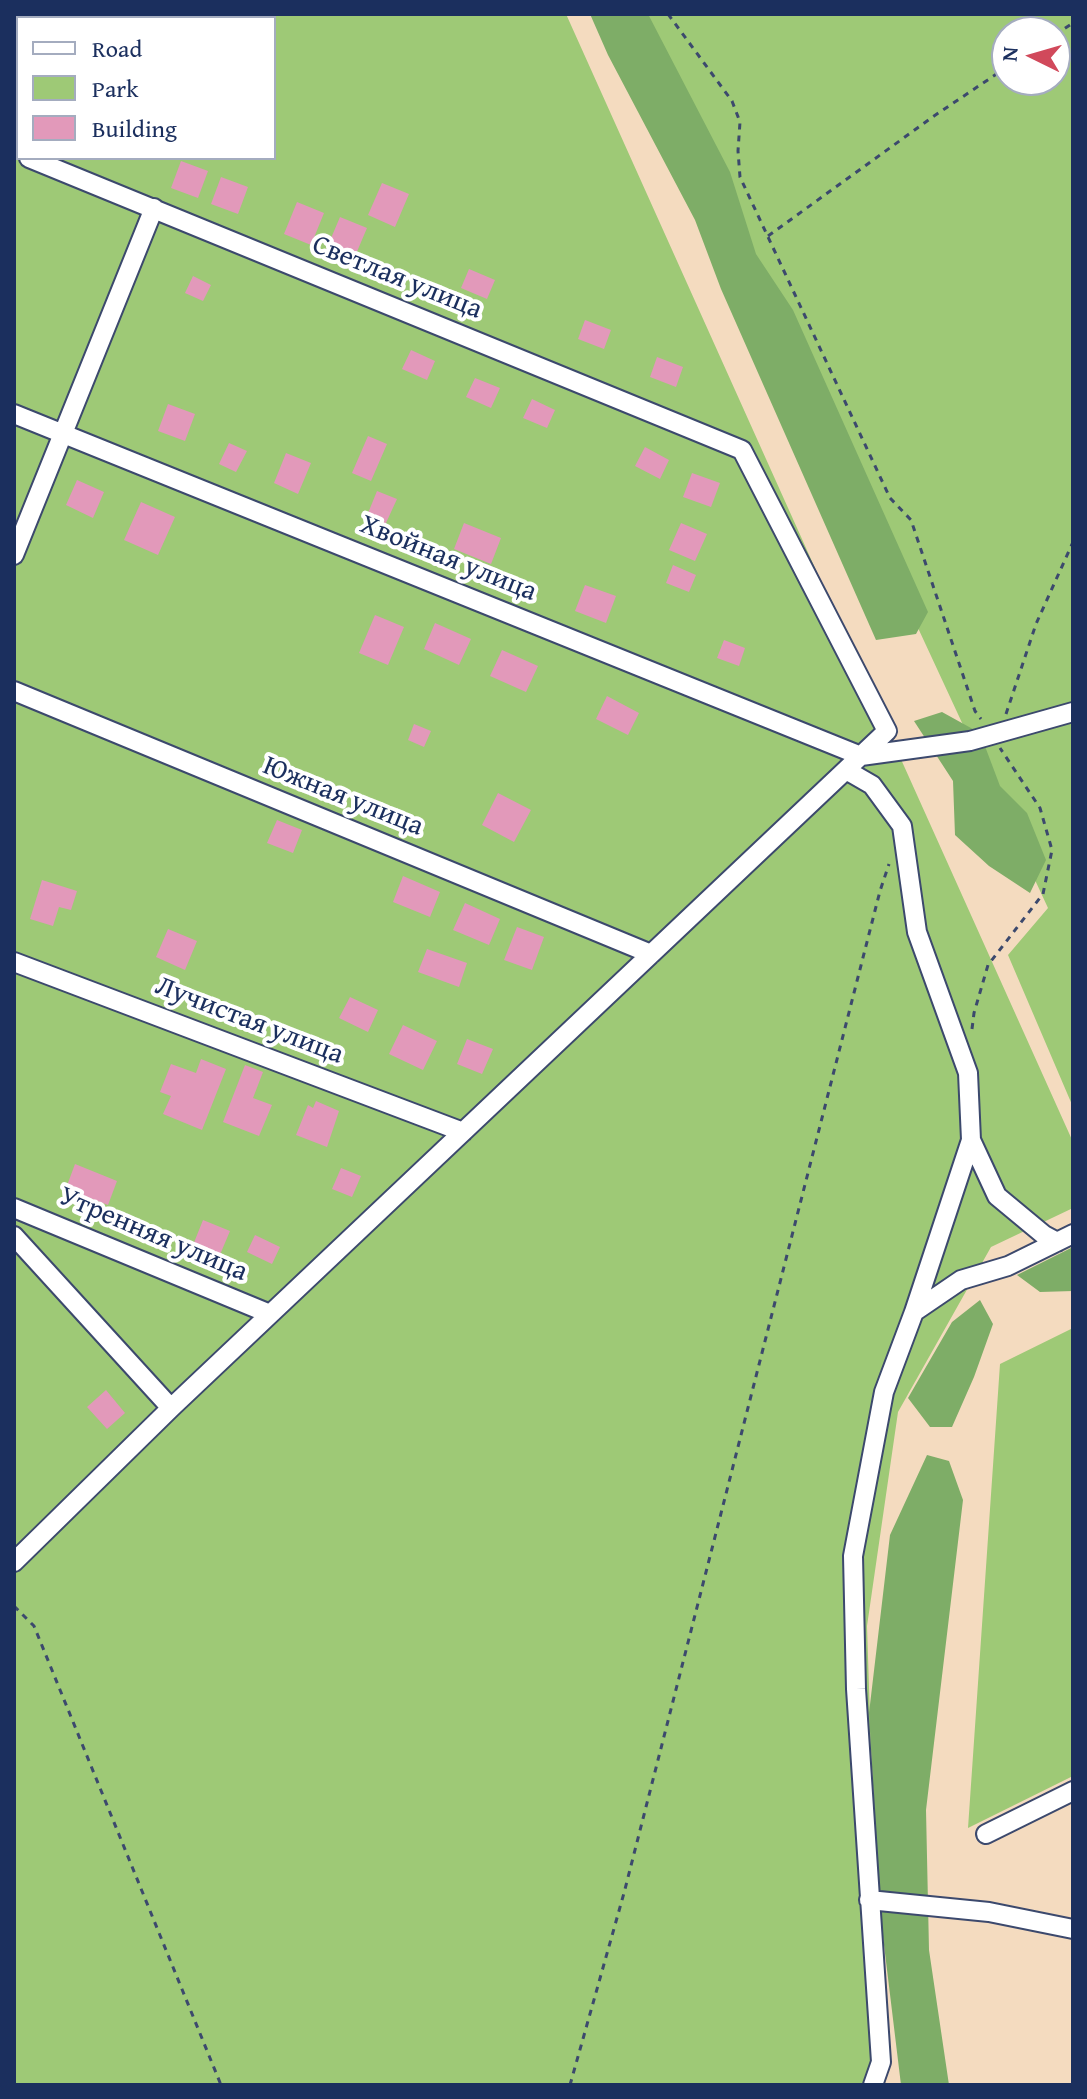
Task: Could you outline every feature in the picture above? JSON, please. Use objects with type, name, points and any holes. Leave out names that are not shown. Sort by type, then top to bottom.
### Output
[{"type":"street","name":"Светлая улица","points":[[34,160],[742,450],[887,731],[861,756]]},
{"type":"street","points":[[14,555],[154,208]]},
{"type":"street","name":"Хвойная улица","points":[[14,414],[861,756]]},
{"type":"street","name":"Южная улица","points":[[14,691],[651,954]]},
{"type":"street","points":[[14,1562],[171,1408],[861,756],[970,741],[1073,712]]},
{"type":"street","points":[[846,770],[872,785],[902,826],[917,932],[968,1073],[971,1140],[884,1392],[853,1556],[856,1689],[881,2062],[873,2085]]},
{"type":"street","name":"Лучистая улица","points":[[14,962],[463,1132]]},
{"type":"street","points":[[971,1140],[997,1196],[1044,1235],[1065,1238]]},
{"type":"street","name":"Утренняя улица","points":[[14,1208],[270,1314]]},
{"type":"street","points":[[14,1236],[171,1408]]},
{"type":"street","points":[[914,1312],[961,1280],[1008,1266],[1065,1238]]},
{"type":"street","points":[[986,1834],[1073,1791]]},
{"type":"street","points":[[869,1900],[989,1912],[1073,1929]]},
{"type":"path","points":[[668,14],[732,101],[740,122],[740,177],[890,498],[911,520],[975,711],[996,734],[1040,808],[1052,850],[1043,894],[988,965],[972,1028]]},
{"type":"path","points":[[768,236],[991,78]]},
{"type":"path","points":[[996,734],[1036,624],[1073,542]]},
{"type":"path","points":[[570,2085],[628,1878],[880,891],[902,826]]},
{"type":"path","points":[[14,1606],[34,1626],[221,2085]]},
{"type":"green space","points":[[14,14],[566,14],[1073,1142],[1073,1208],[991,1247],[898,1412],[867,1626],[882,2085],[14,2085]]},
{"type":"green space","points":[[590,14],[648,14],[730,172],[756,254],[793,310],[928,612],[916,634],[876,640],[721,289],[695,220],[608,55]]},
{"type":"green space","points":[[633,14],[1073,14],[1073,1107],[1008,955],[1048,908]]},
{"type":"green space","points":[[942,712],[980,733],[1000,786],[1027,813],[1046,860],[1030,893],[989,866],[955,835],[953,781],[914,721]]},
{"type":"green space","points":[[1073,1247],[1073,1291],[1040,1292],[1017,1275]]},
{"type":"green space","points":[[980,1300],[993,1324],[974,1377],[952,1427],[930,1427],[908,1398],[952,1322]]},
{"type":"green space","points":[[1073,1328],[1073,1776],[968,1828],[1000,1364]]},
{"type":"green space","points":[[927,1455],[949,1461],[963,1500],[926,1810],[929,1950],[949,2085],[901,2085],[880,1912],[869,1713],[890,1535]]},
{"type":"building","points":[[181,161],[208,171],[198,198],[171,188]]},
{"type":"building","points":[[221,177],[248,187],[238,214],[211,204]]},
{"type":"building","points":[[382,183],[409,194],[395,227],[368,215]]},
{"type":"building","points":[[297,202],[324,213],[311,245],[284,234]]},
{"type":"building","points":[[340,217],[367,228],[353,261],[326,250]]},
{"type":"building","points":[[469,269],[495,280],[487,299],[461,288]]},
{"type":"building","points":[[193,276],[211,285],[203,301],[185,293]]},
{"type":"building","points":[[585,320],[611,330],[604,349],[578,339]]},
{"type":"building","points":[[411,350],[435,361],[427,380],[402,369]]},
{"type":"building","points":[[657,357],[683,367],[676,387],[650,377]]},
{"type":"building","points":[[475,378],[500,388],[491,408],[466,397]]},
{"type":"building","points":[[532,399],[555,410],[547,428],[523,418]]},
{"type":"building","points":[[168,404],[195,414],[185,441],[158,431]]},
{"type":"building","points":[[368,436],[387,444],[371,481],[352,473]]},
{"type":"building","points":[[229,443],[247,451],[236,472],[219,464]]},
{"type":"building","points":[[645,447],[669,460],[660,479],[635,466]]},
{"type":"building","points":[[286,453],[311,463],[298,494],[274,483]]},
{"type":"building","points":[[692,473],[720,483],[711,507],[683,497]]},
{"type":"building","points":[[77,480],[104,492],[93,518],[66,505]]},
{"type":"building","points":[[377,491],[397,499],[380,536],[362,528]]},
{"type":"building","points":[[141,502],[175,517],[158,555],[124,540]]},
{"type":"building","points":[[464,523],[501,538],[491,564],[454,549]]},
{"type":"building","points":[[681,523],[707,534],[695,561],[669,550]]},
{"type":"building","points":[[673,565],[696,575],[689,592],[666,583]]},
{"type":"building","points":[[585,585],[616,596],[606,623],[575,611]]},
{"type":"building","points":[[375,615],[404,627],[388,665],[359,653]]},
{"type":"building","points":[[435,623],[471,639],[459,665],[424,649]]},
{"type":"building","points":[[724,640],[745,648],[739,666],[717,658]]},
{"type":"building","points":[[502,650],[538,666],[526,692],[490,676]]},
{"type":"building","points":[[607,696],[639,713],[628,735],[596,719]]},
{"type":"building","points":[[414,724],[431,731],[424,747],[408,740]]},
{"type":"building","points":[[498,793],[531,810],[514,842],[482,825]]},
{"type":"building","points":[[277,820],[302,830],[293,853],[267,843]]},
{"type":"building","points":[[403,876],[440,892],[430,917],[393,902]]},
{"type":"building","points":[[42,880],[77,891],[71,910],[59,907],[53,926],[30,919]]},
{"type":"building","points":[[465,903],[500,919],[489,945],[453,930]]},
{"type":"building","points":[[517,927],[544,937],[532,970],[504,960]]},
{"type":"building","points":[[168,929],[197,941],[185,970],[156,957]]},
{"type":"building","points":[[427,949],[467,963],[459,987],[418,972]]},
{"type":"building","points":[[350,997],[378,1010],[368,1032],[339,1018]]},
{"type":"building","points":[[403,1025],[437,1041],[423,1070],[389,1054]]},
{"type":"building","points":[[467,1039],[493,1049],[482,1074],[457,1064]]},
{"type":"building","points":[[201,1059],[226,1069],[202,1130],[163,1114],[171,1096],[160,1092],[171,1064],[196,1073]]},
{"type":"building","points":[[245,1065],[263,1072],[253,1098],[272,1105],[259,1136],[223,1122]]},
{"type":"building","points":[[316,1101],[339,1111],[327,1147],[296,1135],[308,1105],[313,1108]]},
{"type":"building","points":[[75,1164],[117,1181],[108,1205],[84,1196],[80,1206],[62,1199]]},
{"type":"building","points":[[341,1168],[361,1176],[352,1197],[332,1189]]},
{"type":"building","points":[[203,1220],[230,1231],[219,1257],[193,1245]]},
{"type":"building","points":[[255,1235],[280,1247],[272,1264],[247,1252]]},
{"type":"building","points":[[106,1390],[125,1413],[107,1429],[87,1407]]}]
